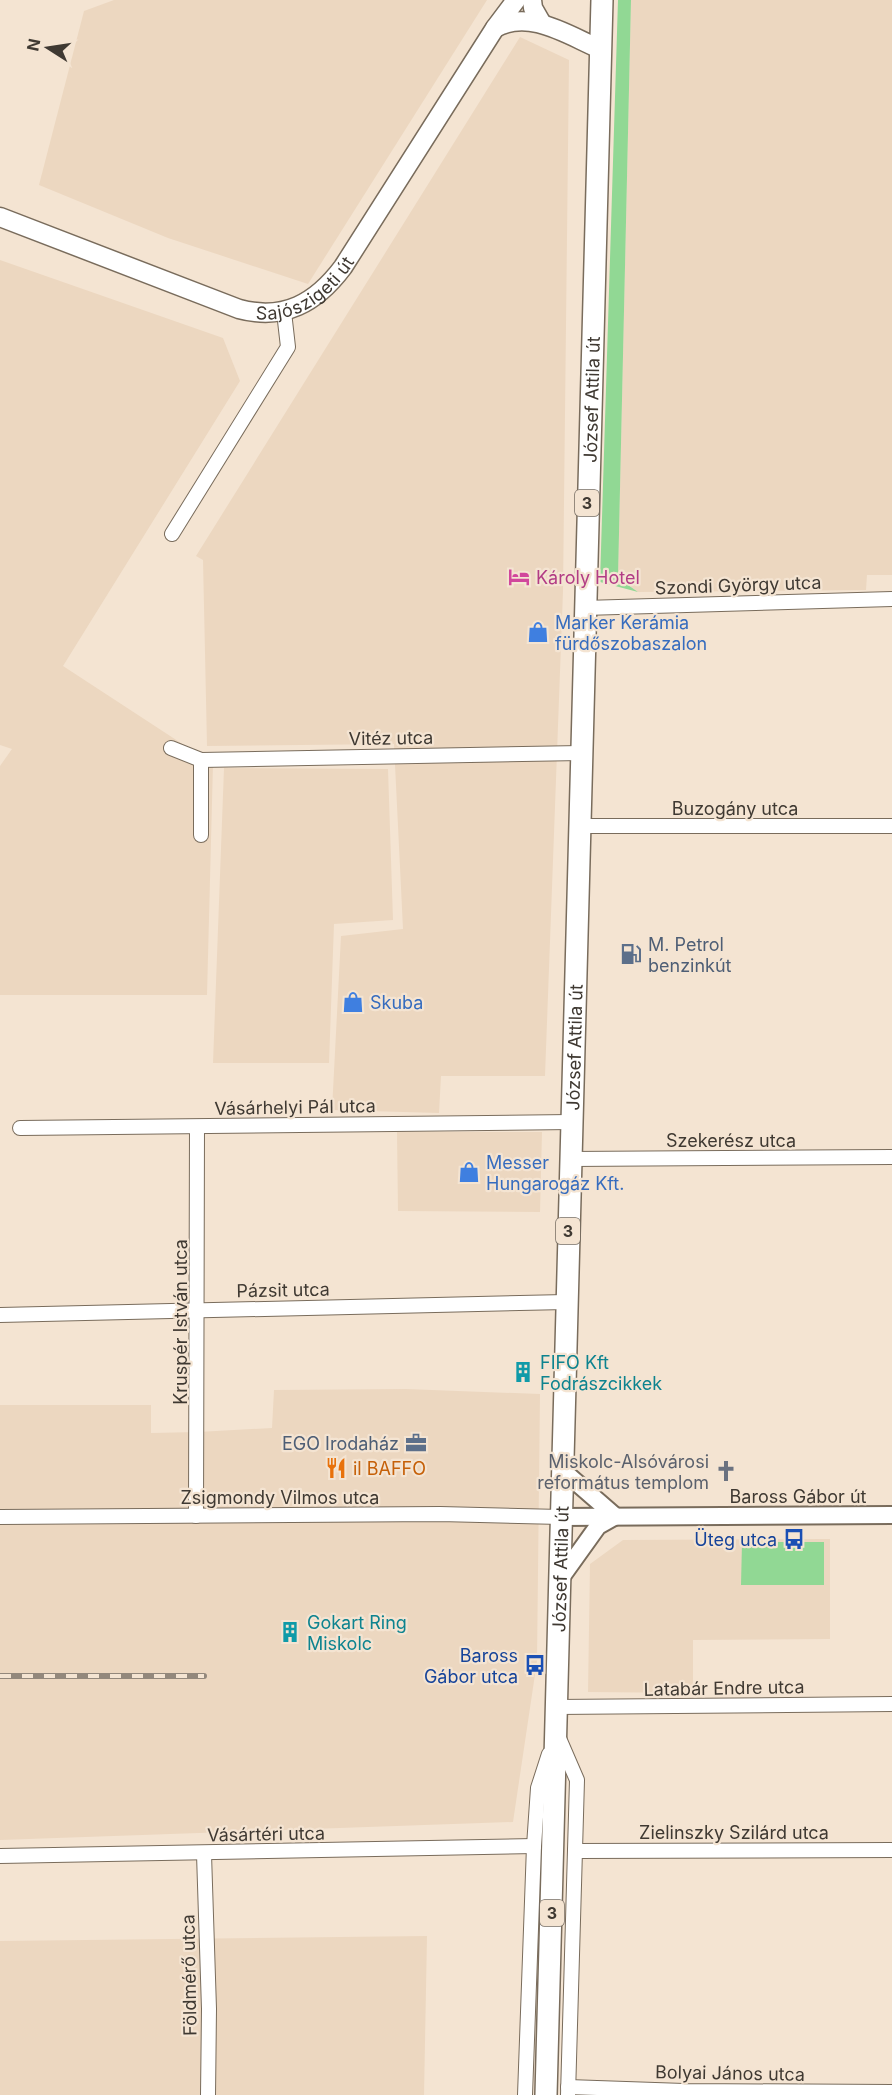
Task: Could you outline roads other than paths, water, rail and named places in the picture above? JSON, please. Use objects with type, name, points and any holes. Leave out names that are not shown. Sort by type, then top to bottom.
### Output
[{"type":"main road","name":"Sajószigeti út","points":[[0,218],[239,309],[262,314],[284,312],[314,298],[343,267],[495,28],[516,0]]},
{"type":"main road","points":[[532,0],[533,8],[541,22]]},
{"type":"main road","name":"József Attila út","points":[[546,2095],[602,0]]},
{"type":"main road","points":[[495,28],[510,22],[541,22],[600,49]]},
{"type":"street","points":[[172,534],[288,348],[284,312]]},
{"type":"street","name":"Szondi György utca","points":[[584,608],[892,599]]},
{"type":"street","name":"Vitéz utca","points":[[171,748],[201,760],[581,753]]},
{"type":"street","points":[[201,760],[201,835]]},
{"type":"street","name":"Buzogány utca","points":[[579,826],[892,826]]},
{"type":"street","name":"Vásárhelyi Pál utca","points":[[20,1128],[571,1122]]},
{"type":"street","name":"Kruspér István utca","points":[[196,1516],[197,1127]]},
{"type":"street","name":"Szekerész utca","points":[[570,1159],[892,1158]]},
{"type":"street","name":"Pázsit utca","points":[[0,1315],[567,1302]]},
{"type":"street","points":[[560,1579],[598,1526],[615,1516],[561,1469]]},
{"type":"street","name":"Zsigmondy Vilmos utca","points":[[0,1517],[440,1514],[561,1517]]},
{"type":"street","name":"Baross Gábor út","points":[[561,1517],[892,1515]]},
{"type":"street","name":"Latabár Endre utca","points":[[556,1707],[892,1704]]},
{"type":"street","points":[[525,2095],[538,1788],[556,1732]]},
{"type":"street","points":[[556,1732],[577,1780],[568,2091]]},
{"type":"street","name":"Vásártéri utca","points":[[0,1857],[534,1846]]},
{"type":"street","name":"Zielinszky Szilárd utca","points":[[575,1851],[892,1850]]},
{"type":"street","name":"Földmérő utca","points":[[204,1854],[209,2009],[208,2095]]},
{"type":"street","name":"Bolyai János utca","points":[[568,2091],[887,2093]]},
{"type":"railway","points":[[0,1676],[204,1676]]},
{"type":"place","name":"Károly Hotel","points":[[519,577]]},
{"type":"place","name":"Marker Kerámia fürdőszobaszalon","points":[[538,632]]},
{"type":"place","name":"M. Petrol benzinkút","points":[[631,954]]},
{"type":"place","name":"Skuba","points":[[353,1002]]},
{"type":"place","name":"Messer Hungarogáz Kft.","points":[[469,1172]]},
{"type":"place","name":"FIFO Kft Fodrászcikkek","points":[[523,1372]]},
{"type":"place","name":"EGO Irodaház","points":[[416,1443]]},
{"type":"place","name":"il BAFFO","points":[[336,1468]]},
{"type":"place","name":"Miskolc-Alsóvárosi református templom","points":[[726,1471]]},
{"type":"place","name":"Üteg utca","points":[[794,1539]]},
{"type":"place","name":"Gokart Ring Miskolc","points":[[290,1632]]},
{"type":"place","name":"Baross Gábor utca","points":[[535,1665]]}]
